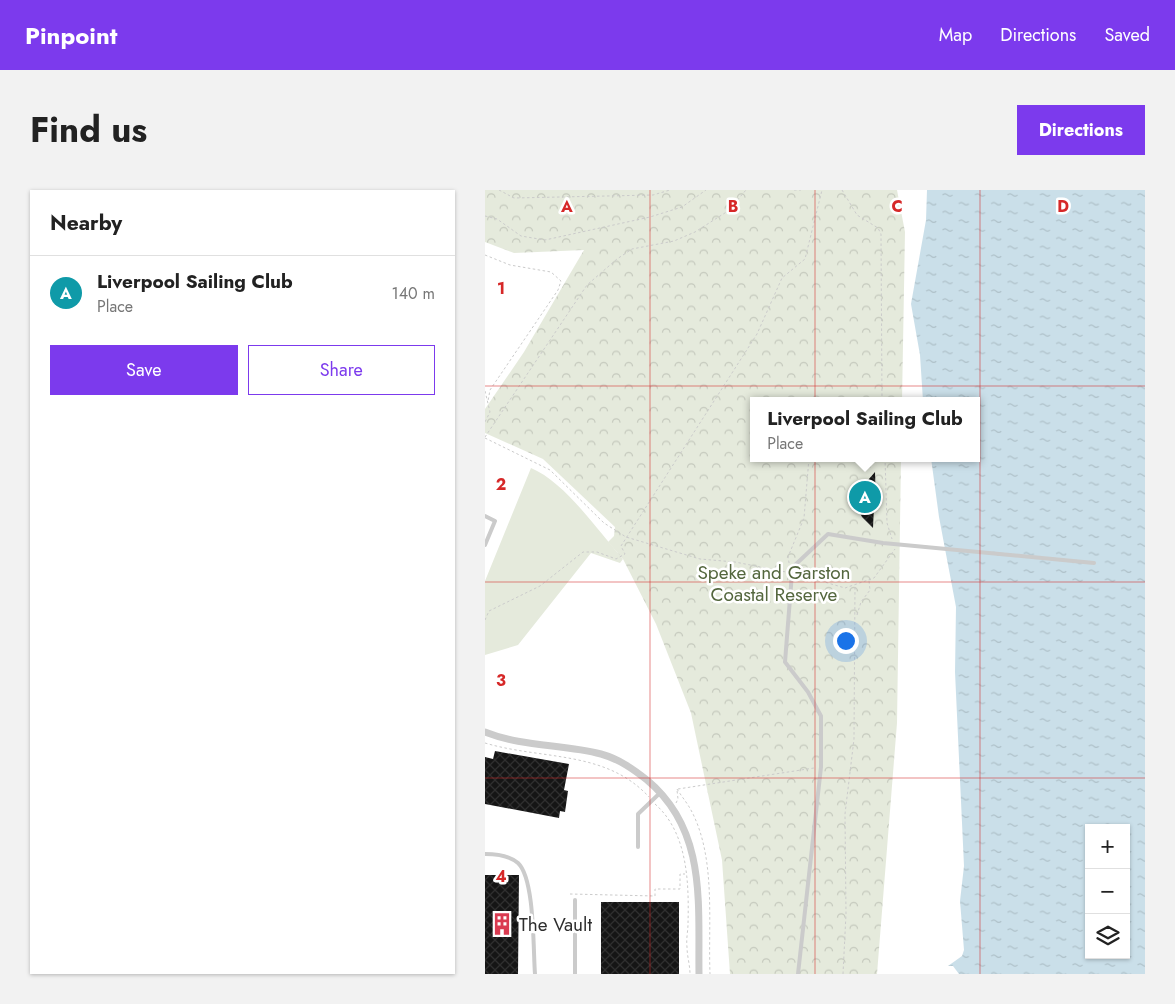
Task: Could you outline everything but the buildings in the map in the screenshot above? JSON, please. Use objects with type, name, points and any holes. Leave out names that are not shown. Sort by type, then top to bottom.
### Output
[{"type":"street","points":[[485,732],[529,743],[601,754],[628,766],[661,792],[673,807],[686,829],[694,856],[699,974]]},
{"type":"lane","points":[[485,516],[495,521],[485,545]]},
{"type":"lane","points":[[795,564],[828,534],[894,543],[1093,563]]},
{"type":"lane","points":[[792,573],[785,662],[808,692],[821,716],[821,767],[798,974]]},
{"type":"lane","points":[[638,847],[638,814],[661,792]]},
{"type":"lane","points":[[485,854],[501,855],[518,863],[529,881],[535,974]]},
{"type":"lane","points":[[575,900],[575,974]]},
{"type":"path","points":[[499,190],[514,198],[653,195],[670,190]]},
{"type":"path","points":[[485,216],[497,219],[521,236],[545,240],[650,217],[682,207],[706,190]]},
{"type":"path","points":[[746,190],[727,211],[695,232],[674,242],[632,249],[617,259],[587,285],[485,438],[550,470],[604,523],[626,537],[700,559],[735,562],[759,569],[792,573],[845,588],[869,580],[884,566],[896,548],[887,523],[885,462]]},
{"type":"path","points":[[794,190],[801,190]]},
{"type":"path","points":[[485,620],[489,611],[540,586],[583,552],[589,550],[611,559],[622,558],[625,554],[621,546],[626,537],[757,334],[782,278],[805,259],[822,190]]},
{"type":"path","points":[[842,190],[857,214],[878,228],[881,234],[884,382],[882,397]]},
{"type":"path","points":[[485,254],[510,265],[551,272],[561,281],[558,290],[490,390],[488,401]]},
{"type":"path","points":[[485,391],[490,412],[485,422]]},
{"type":"path","points":[[792,573],[788,557],[804,518],[809,462]]},
{"type":"path","points":[[792,573],[795,564]]},
{"type":"path","points":[[856,618],[861,602],[870,590],[869,580]]},
{"type":"path","points":[[843,974],[846,914],[845,814],[854,739],[855,586]]},
{"type":"path","points":[[485,743],[537,755],[595,763],[616,771],[637,785],[665,813],[677,834],[683,854],[690,974]]},
{"type":"path","points":[[677,789],[705,783],[821,767]]},
{"type":"path","points":[[570,894],[655,896],[655,889],[680,889],[680,874],[685,874]]},
{"type":"green space","name":"Speke and Garston Coastal Reserve","points":[[485,190],[897,190],[905,232],[902,397],[750,397],[750,462],[901,462],[897,723],[877,974],[730,974],[722,860],[691,713],[656,624],[623,559],[608,542],[614,536],[615,527],[543,459],[485,433],[485,409],[524,352],[584,250],[514,253],[485,242]]},
{"type":"green space","points":[[531,468],[556,484],[580,508],[623,559],[620,563],[591,553],[518,645],[485,655],[485,581]]},
{"type":"water","points":[[927,190],[1145,190],[1145,974],[959,974],[953,966],[948,966],[962,956],[964,950],[960,901],[964,866],[955,672],[956,607],[939,517],[932,462],[980,462],[980,397],[923,397],[920,355],[911,304],[926,220]]},
{"type":"place","name":"Liverpool Sailing Club","points":[[865,497]]},
{"type":"place","name":"The Vault","points":[[502,924]]}]
